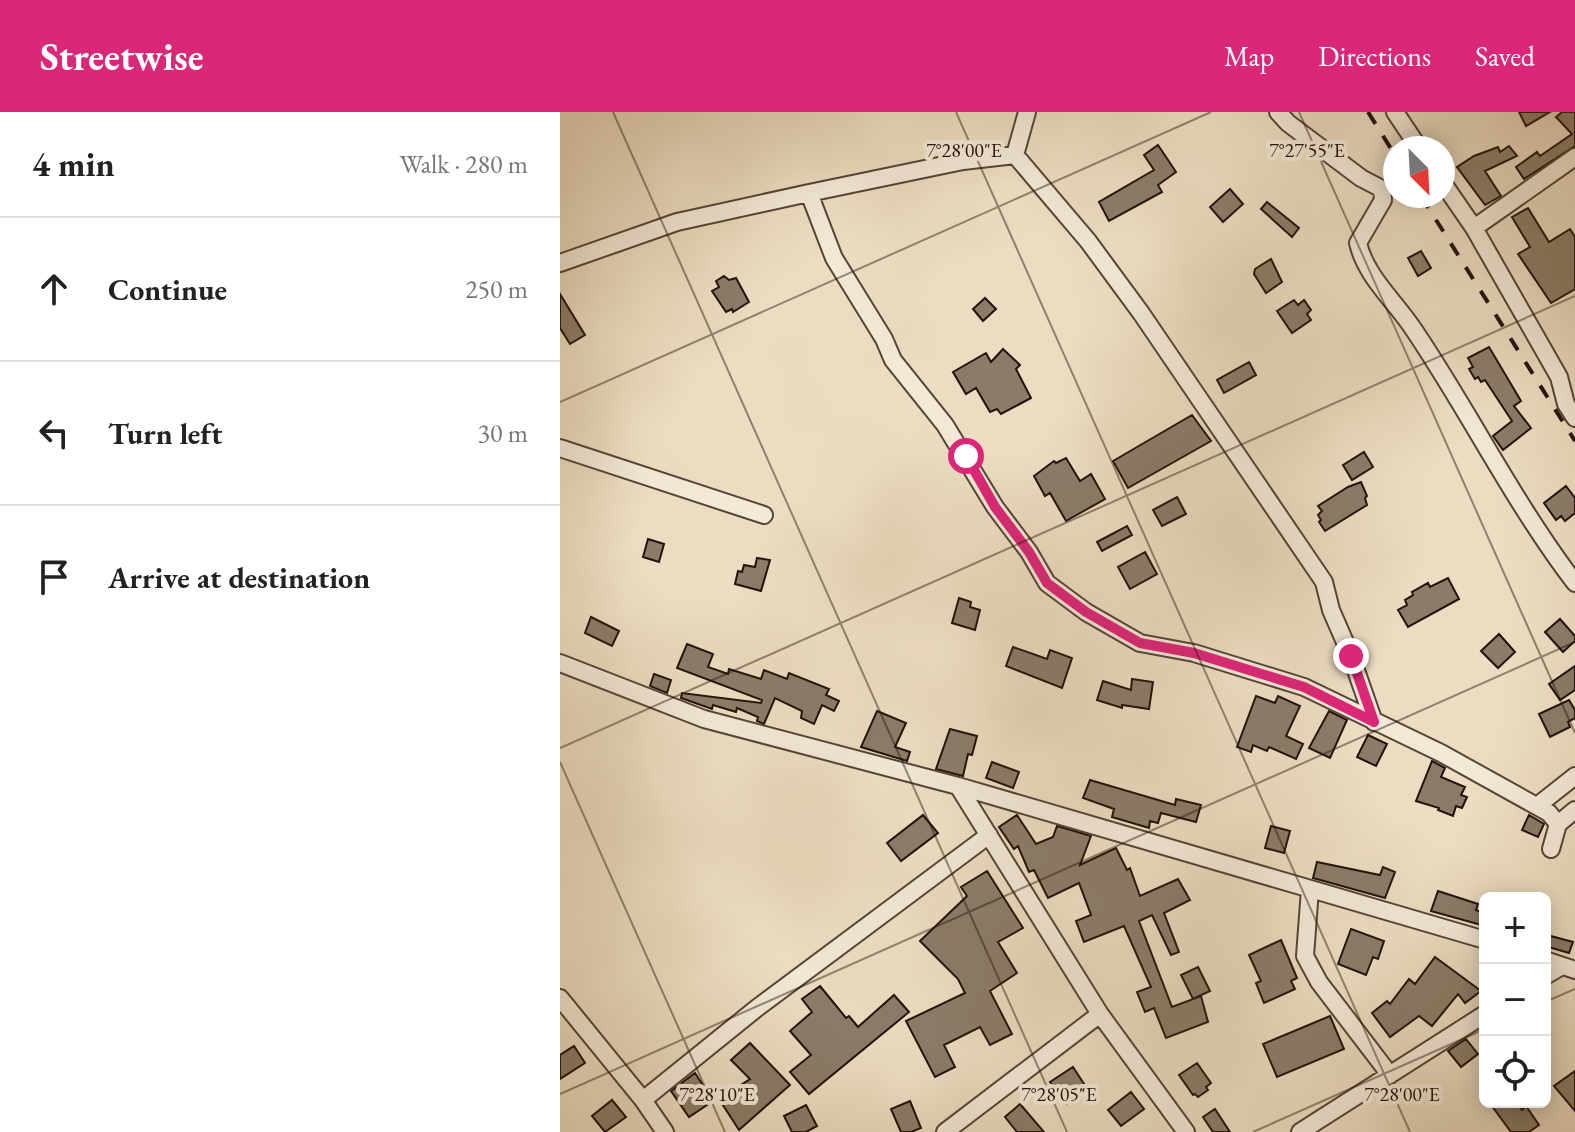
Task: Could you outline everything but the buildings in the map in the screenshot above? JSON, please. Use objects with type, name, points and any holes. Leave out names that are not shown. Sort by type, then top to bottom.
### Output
[{"type":"street","points":[[1015,155],[1027,112]]},
{"type":"street","points":[[1278,112],[1361,178],[1382,189],[1383,200],[1358,243],[1362,260],[1414,330],[1546,546],[1575,583]]},
{"type":"street","points":[[1395,112],[1411,136]]},
{"type":"street","points":[[560,263],[677,222],[963,161],[1015,155]]},
{"type":"street","points":[[1015,155],[1088,241],[1133,301],[1324,582],[1331,610],[1374,722]]},
{"type":"street","points":[[1474,228],[1575,157]]},
{"type":"street","points":[[809,193],[834,258],[884,339],[893,360],[945,425],[995,507],[1029,552],[1047,583],[1086,612],[1140,643],[1194,653],[1304,687],[1441,753],[1549,813],[1558,824]]},
{"type":"street","points":[[1455,200],[1559,377],[1568,385],[1566,404],[1575,418]]},
{"type":"street","points":[[560,448],[764,515]]},
{"type":"street","points":[[560,663],[704,719],[958,786],[1479,938]]},
{"type":"street","points":[[1537,806],[1575,776]]},
{"type":"street","points":[[958,786],[1100,1014],[1186,1132]]},
{"type":"street","points":[[1551,849],[1558,824],[1575,810]]},
{"type":"street","points":[[643,1100],[757,1008],[989,835]]},
{"type":"street","points":[[1310,889],[1305,956],[1319,982],[1390,1075]]},
{"type":"street","points":[[560,998],[643,1100],[665,1132]]},
{"type":"street","points":[[945,1132],[1100,1014]]},
{"type":"street","points":[[1300,1132],[1479,1018]]},
{"type":"railway","points":[[1368,112],[1383,136]]},
{"type":"railway","points":[[1429,208],[1575,441]]},
{"type":"route","points":[[966,456],[995,507],[1029,552],[1047,583],[1086,612],[1140,643],[1194,653],[1304,687],[1374,722],[1351,656]]}]
